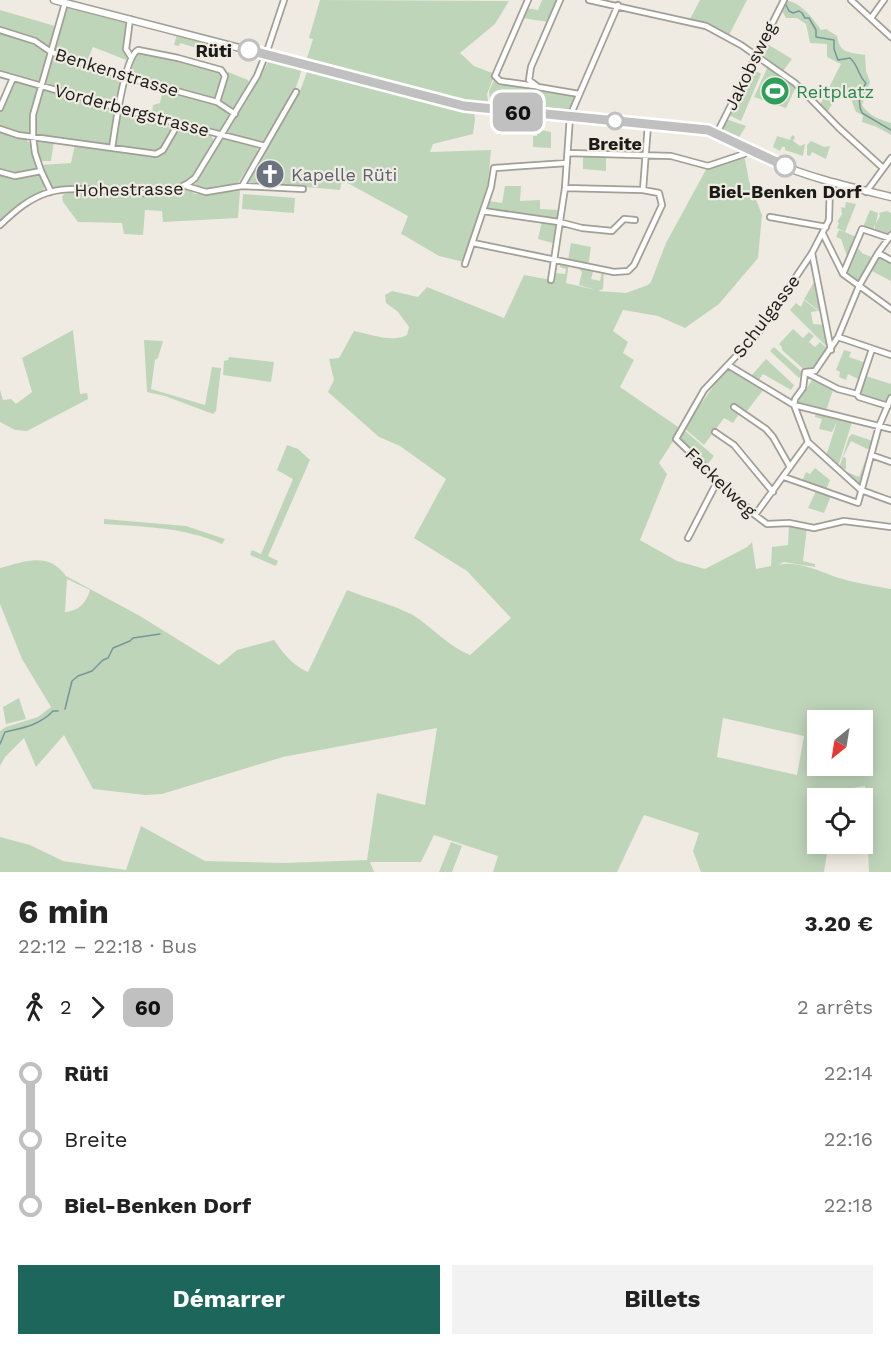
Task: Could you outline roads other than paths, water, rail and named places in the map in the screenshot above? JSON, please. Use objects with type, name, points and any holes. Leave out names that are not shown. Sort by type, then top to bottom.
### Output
[{"type":"main road","points":[[54,0],[464,106],[700,128],[717,133],[772,161],[830,182],[891,197]]},
{"type":"street","points":[[186,186],[195,178],[257,76],[284,0]]},
{"type":"street","points":[[528,0],[495,74],[496,78],[500,81],[579,94]]},
{"type":"street","points":[[535,86],[529,80],[531,67],[560,0]]},
{"type":"street","points":[[589,0],[706,26],[756,54],[795,82],[839,128],[883,168]]},
{"type":"street","points":[[850,0],[891,37]]},
{"type":"street","points":[[871,18],[884,0]]},
{"type":"street","name":"Jakobsweg","points":[[717,133],[782,2]]},
{"type":"street","points":[[51,192],[41,171],[33,137],[33,115],[65,3]]},
{"type":"street","points":[[551,279],[565,188],[570,116],[618,5]]},
{"type":"street","points":[[130,19],[126,50],[131,57]]},
{"type":"street","name":"Benkenstrasse","points":[[0,30],[33,40],[51,52],[125,77],[217,102],[235,114]]},
{"type":"street","points":[[112,148],[125,77],[131,57],[138,50],[221,70],[225,76],[217,102]]},
{"type":"street","name":"Vorderbergstrasse","points":[[0,74],[118,108],[265,146]]},
{"type":"street","points":[[0,108],[13,78]]},
{"type":"street","points":[[242,186],[296,92]]},
{"type":"street","points":[[0,129],[18,135],[156,154],[163,150],[178,124]]},
{"type":"street","points":[[643,190],[648,124]]},
{"type":"street","points":[[568,153],[677,156],[708,166],[744,154],[748,149]]},
{"type":"street","points":[[866,192],[891,158]]},
{"type":"street","points":[[465,264],[491,187],[494,168],[567,164]]},
{"type":"street","points":[[0,172],[15,176],[41,171]]},
{"type":"street","name":"Schulgasse","points":[[676,439],[704,390],[761,330],[812,253],[823,234],[829,216],[830,182]]},
{"type":"street","name":"Hohestrasse","points":[[0,225],[29,201],[51,192],[93,190],[147,192],[174,190],[186,186],[211,192],[242,186],[303,189]]},
{"type":"street","points":[[473,243],[614,272],[628,271],[634,265],[662,205],[659,193],[643,190],[565,188]]},
{"type":"street","points":[[483,211],[559,222],[580,228],[612,231],[624,219],[635,220]]},
{"type":"street","points":[[770,217],[826,227]]},
{"type":"street","points":[[806,372],[815,371],[831,350],[859,286],[890,236],[862,229],[843,274]]},
{"type":"street","points":[[823,234],[843,274],[891,309]]},
{"type":"street","points":[[812,253],[831,350]]},
{"type":"street","points":[[878,253],[891,260]]},
{"type":"street","points":[[838,337],[891,355]]},
{"type":"street","points":[[857,394],[872,349]]},
{"type":"street","points":[[728,365],[794,405],[891,429]]},
{"type":"street","points":[[806,372],[838,389],[888,406]]},
{"type":"street","points":[[806,372],[803,388],[795,399],[794,405],[808,442],[861,490],[891,501]]},
{"type":"street","points":[[784,477],[858,503],[879,426],[891,398]]},
{"type":"street","points":[[734,407],[770,433],[790,467]]},
{"type":"street","points":[[715,432],[734,445],[773,492]]},
{"type":"street","name":"Fackelweg","points":[[676,439],[767,524],[789,523],[814,528],[844,521],[891,527]]},
{"type":"street","points":[[755,515],[808,442]]},
{"type":"street","points":[[871,455],[891,462]]},
{"type":"street","points":[[688,538],[718,480]]},
{"type":"waterway","points":[[784,1],[789,11],[793,13],[799,11],[805,18],[809,18],[816,30],[816,37],[834,40],[838,60],[850,58],[853,61],[866,83],[860,98],[862,113],[891,130]]},
{"type":"waterway","points":[[65,709],[72,681],[92,671],[108,658],[113,648],[133,638],[160,634]]},
{"type":"waterway","points":[[0,744],[5,732],[31,725],[43,720],[53,711],[58,711]]},
{"type":"place","name":"Rüti","points":[[249,50]]},
{"type":"place","name":"Reitplatz","points":[[775,91]]},
{"type":"place","name":"Breite","points":[[615,121]]},
{"type":"place","name":"Biel-Benken Dorf","points":[[785,166]]},
{"type":"place","name":"Kapelle Rüti","points":[[270,174]]}]
